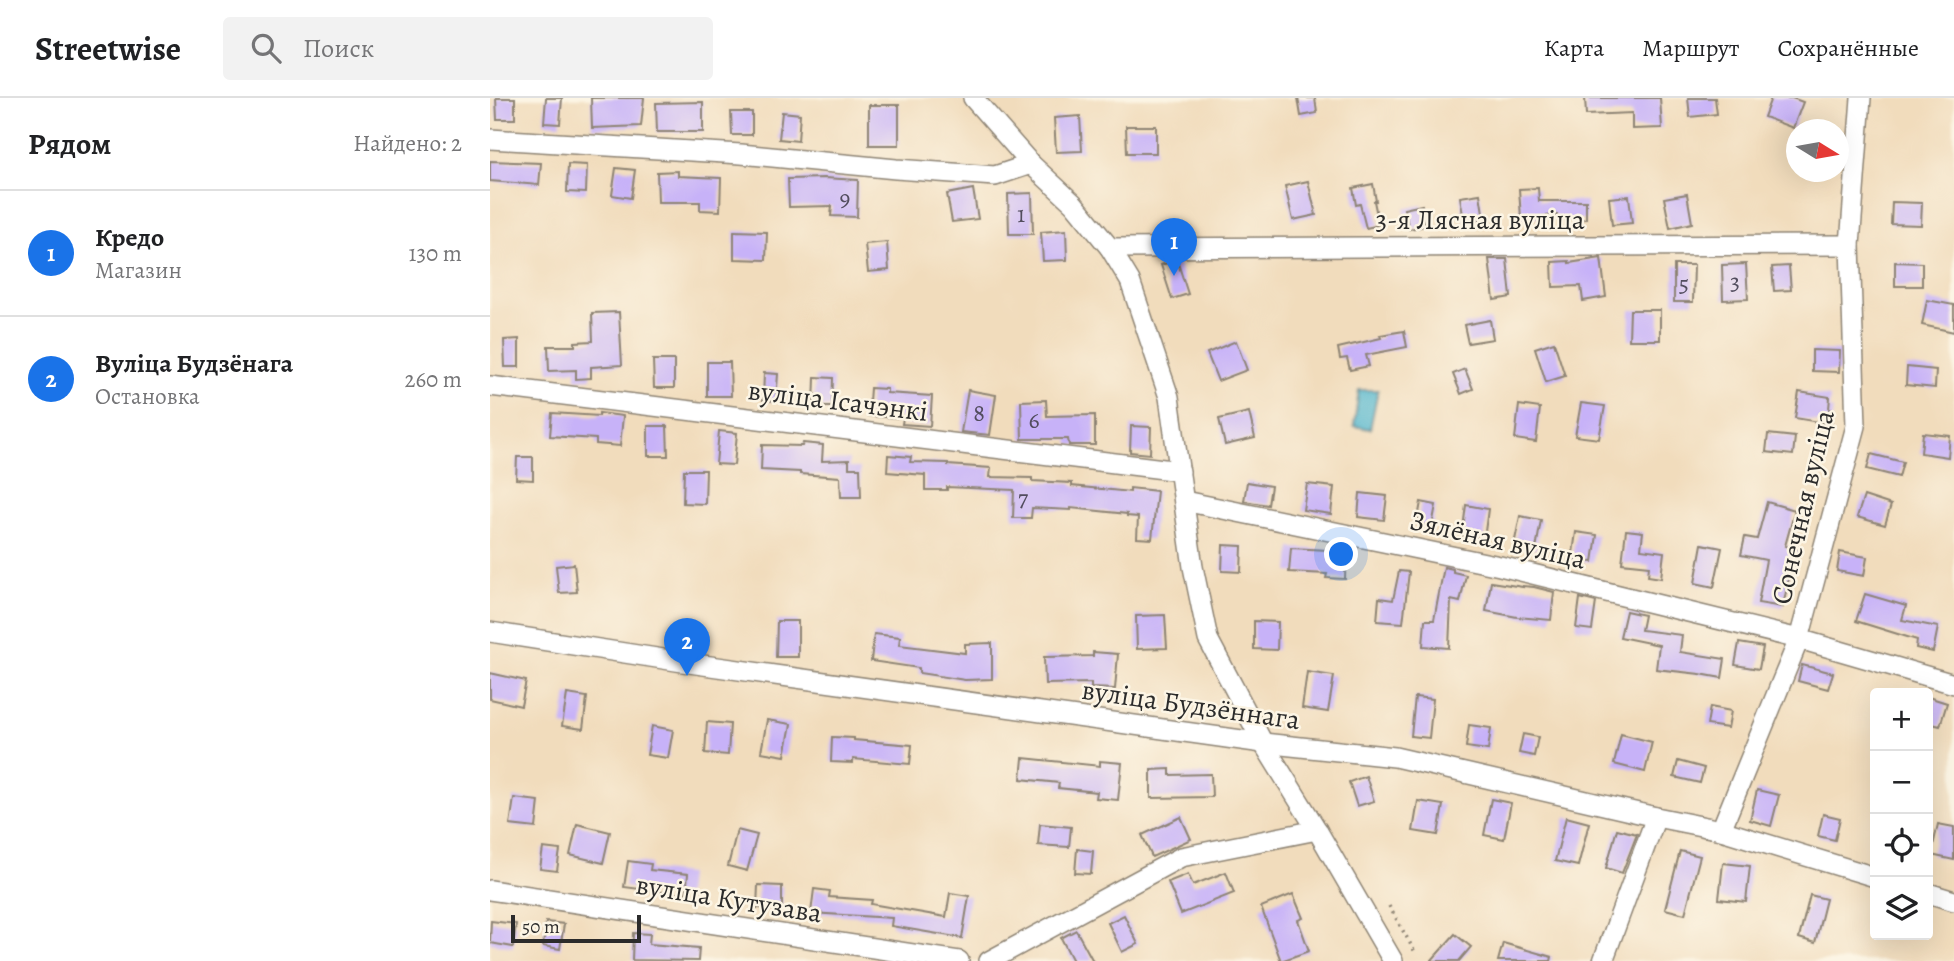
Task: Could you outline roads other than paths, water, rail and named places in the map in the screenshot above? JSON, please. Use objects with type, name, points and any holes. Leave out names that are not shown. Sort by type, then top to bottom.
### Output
[{"type":"street","points":[[973,98],[1031,164],[1074,204],[1111,248],[1130,281],[1169,397],[1193,566],[1208,639],[1262,743],[1317,830],[1393,961]]},
{"type":"street","name":"Сонечная вуліца","points":[[1721,830],[1799,639],[1856,426],[1850,246],[1860,98]]},
{"type":"street","points":[[490,139],[741,154],[995,176],[1031,164]]},
{"type":"street","name":"3-я Лясная вуліца","points":[[1111,248],[1850,246]]},
{"type":"street","name":"вуліца Ісачэнкі","points":[[490,386],[1180,471]]},
{"type":"street","name":"Зялёная вуліца","points":[[1184,501],[1500,566],[1799,639],[1954,684]]},
{"type":"street","name":"вуліца Будзённага","points":[[490,632],[689,663],[1262,743],[1395,757],[1721,830],[1870,875]]},
{"type":"street","points":[[1603,961],[1656,817]]},
{"type":"street","points":[[989,961],[1181,857],[1317,830]]},
{"type":"street","name":"вуліца Кутузава","points":[[490,890],[959,961]]},
{"type":"street","points":[[1933,895],[1954,901]]},
{"type":"water","points":[[1359,390],[1378,390],[1370,429],[1354,426]]},
{"type":"place","name":"Кредо","points":[[1174,276]]},
{"type":"place","name":"Вуліца Будзёнага","points":[[687,676]]}]
